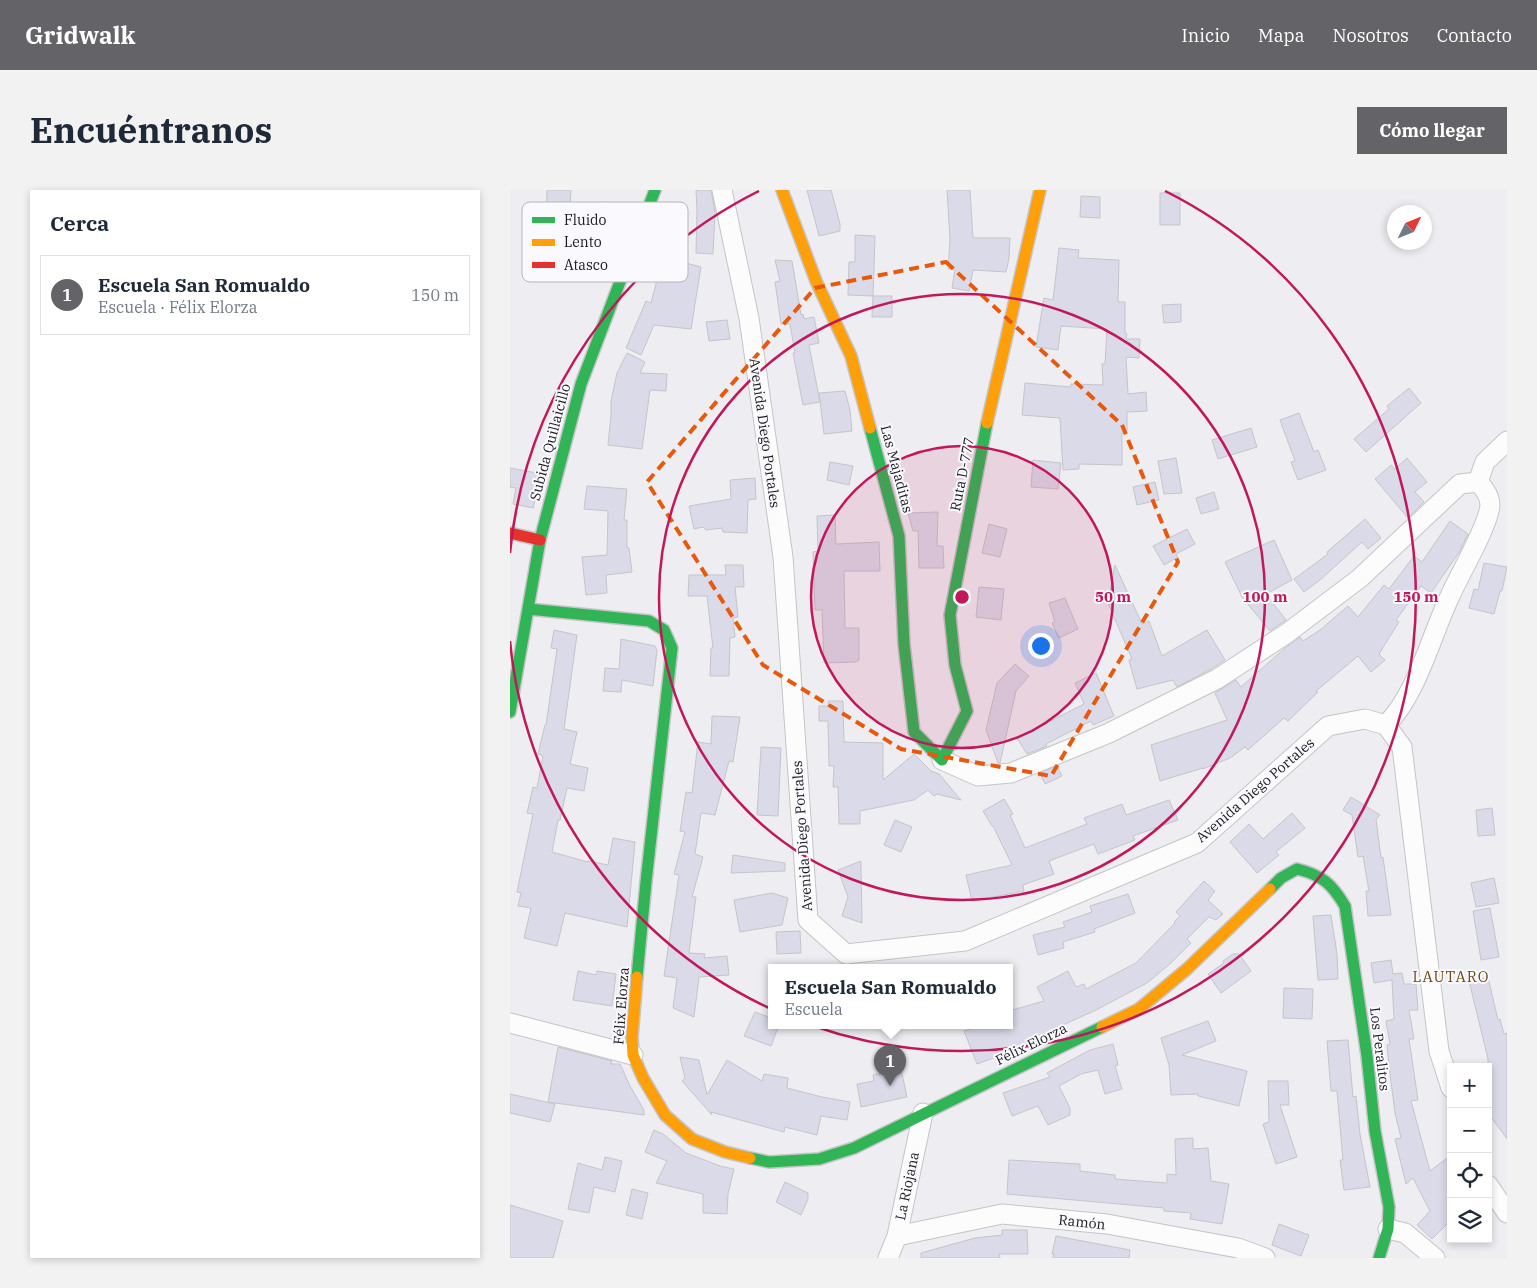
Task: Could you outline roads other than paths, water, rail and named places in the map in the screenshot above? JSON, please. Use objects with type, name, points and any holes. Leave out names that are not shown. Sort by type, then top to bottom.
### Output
[{"type":"street","name":"Subida Quillaicillo","points":[[650,202],[655,190]]},
{"type":"street","name":"Avenida Diego Portales","points":[[722,190],[750,318],[783,557],[808,920],[846,954],[965,941],[1197,843],[1328,726],[1365,719],[1386,725]]},
{"type":"street","name":"Las Majaditas","points":[[782,190],[816,281],[851,356],[899,536],[904,644],[914,732],[942,760]]},
{"type":"street","name":"Ruta D-777","points":[[942,760],[967,711],[955,665],[950,615],[990,414],[1040,190]]},
{"type":"street","name":"Subida Quillaicillo","points":[[510,712],[540,540],[581,384],[620,282]]},
{"type":"street","points":[[1478,482],[1485,462],[1507,441]]},
{"type":"street","points":[[1447,1076],[1439,1051],[1402,748],[1386,725],[1396,716],[1420,668],[1450,596],[1482,529],[1490,503],[1489,496],[1478,482]]},
{"type":"street","points":[[942,760],[978,776],[1011,773],[1109,733],[1217,679],[1286,634],[1360,578],[1460,484],[1478,482]]},
{"type":"street","points":[[510,533],[540,540]]},
{"type":"street","name":"Félix Elorza","points":[[528,609],[649,620],[664,630],[672,648],[646,882],[632,1037],[633,1055],[643,1078],[665,1115],[692,1139],[725,1152],[769,1162],[820,1159],[846,1151],[1139,1009],[1187,969],[1281,878],[1297,869]]},
{"type":"street","name":"Los Peralitos","points":[[1297,869],[1315,873],[1334,888],[1344,906],[1367,1056],[1375,1131],[1389,1207],[1388,1229],[1379,1258]]},
{"type":"street","points":[[510,1024],[633,1055]]},
{"type":"street","name":"La Riojana","points":[[888,1258],[897,1236],[923,1113]]},
{"type":"street","points":[[1492,1191],[1507,1213]]},
{"type":"street","name":"Ramón","points":[[897,1236],[1002,1214],[1107,1224],[1238,1248],[1265,1258]]},
{"type":"street","points":[[1388,1229],[1405,1233],[1435,1258]]},
{"type":"place","name":"Escuela San Romualdo","points":[[890,1086]]},
{"type":"district","name":"LAUTARO","points":[[1451,977]]}]
